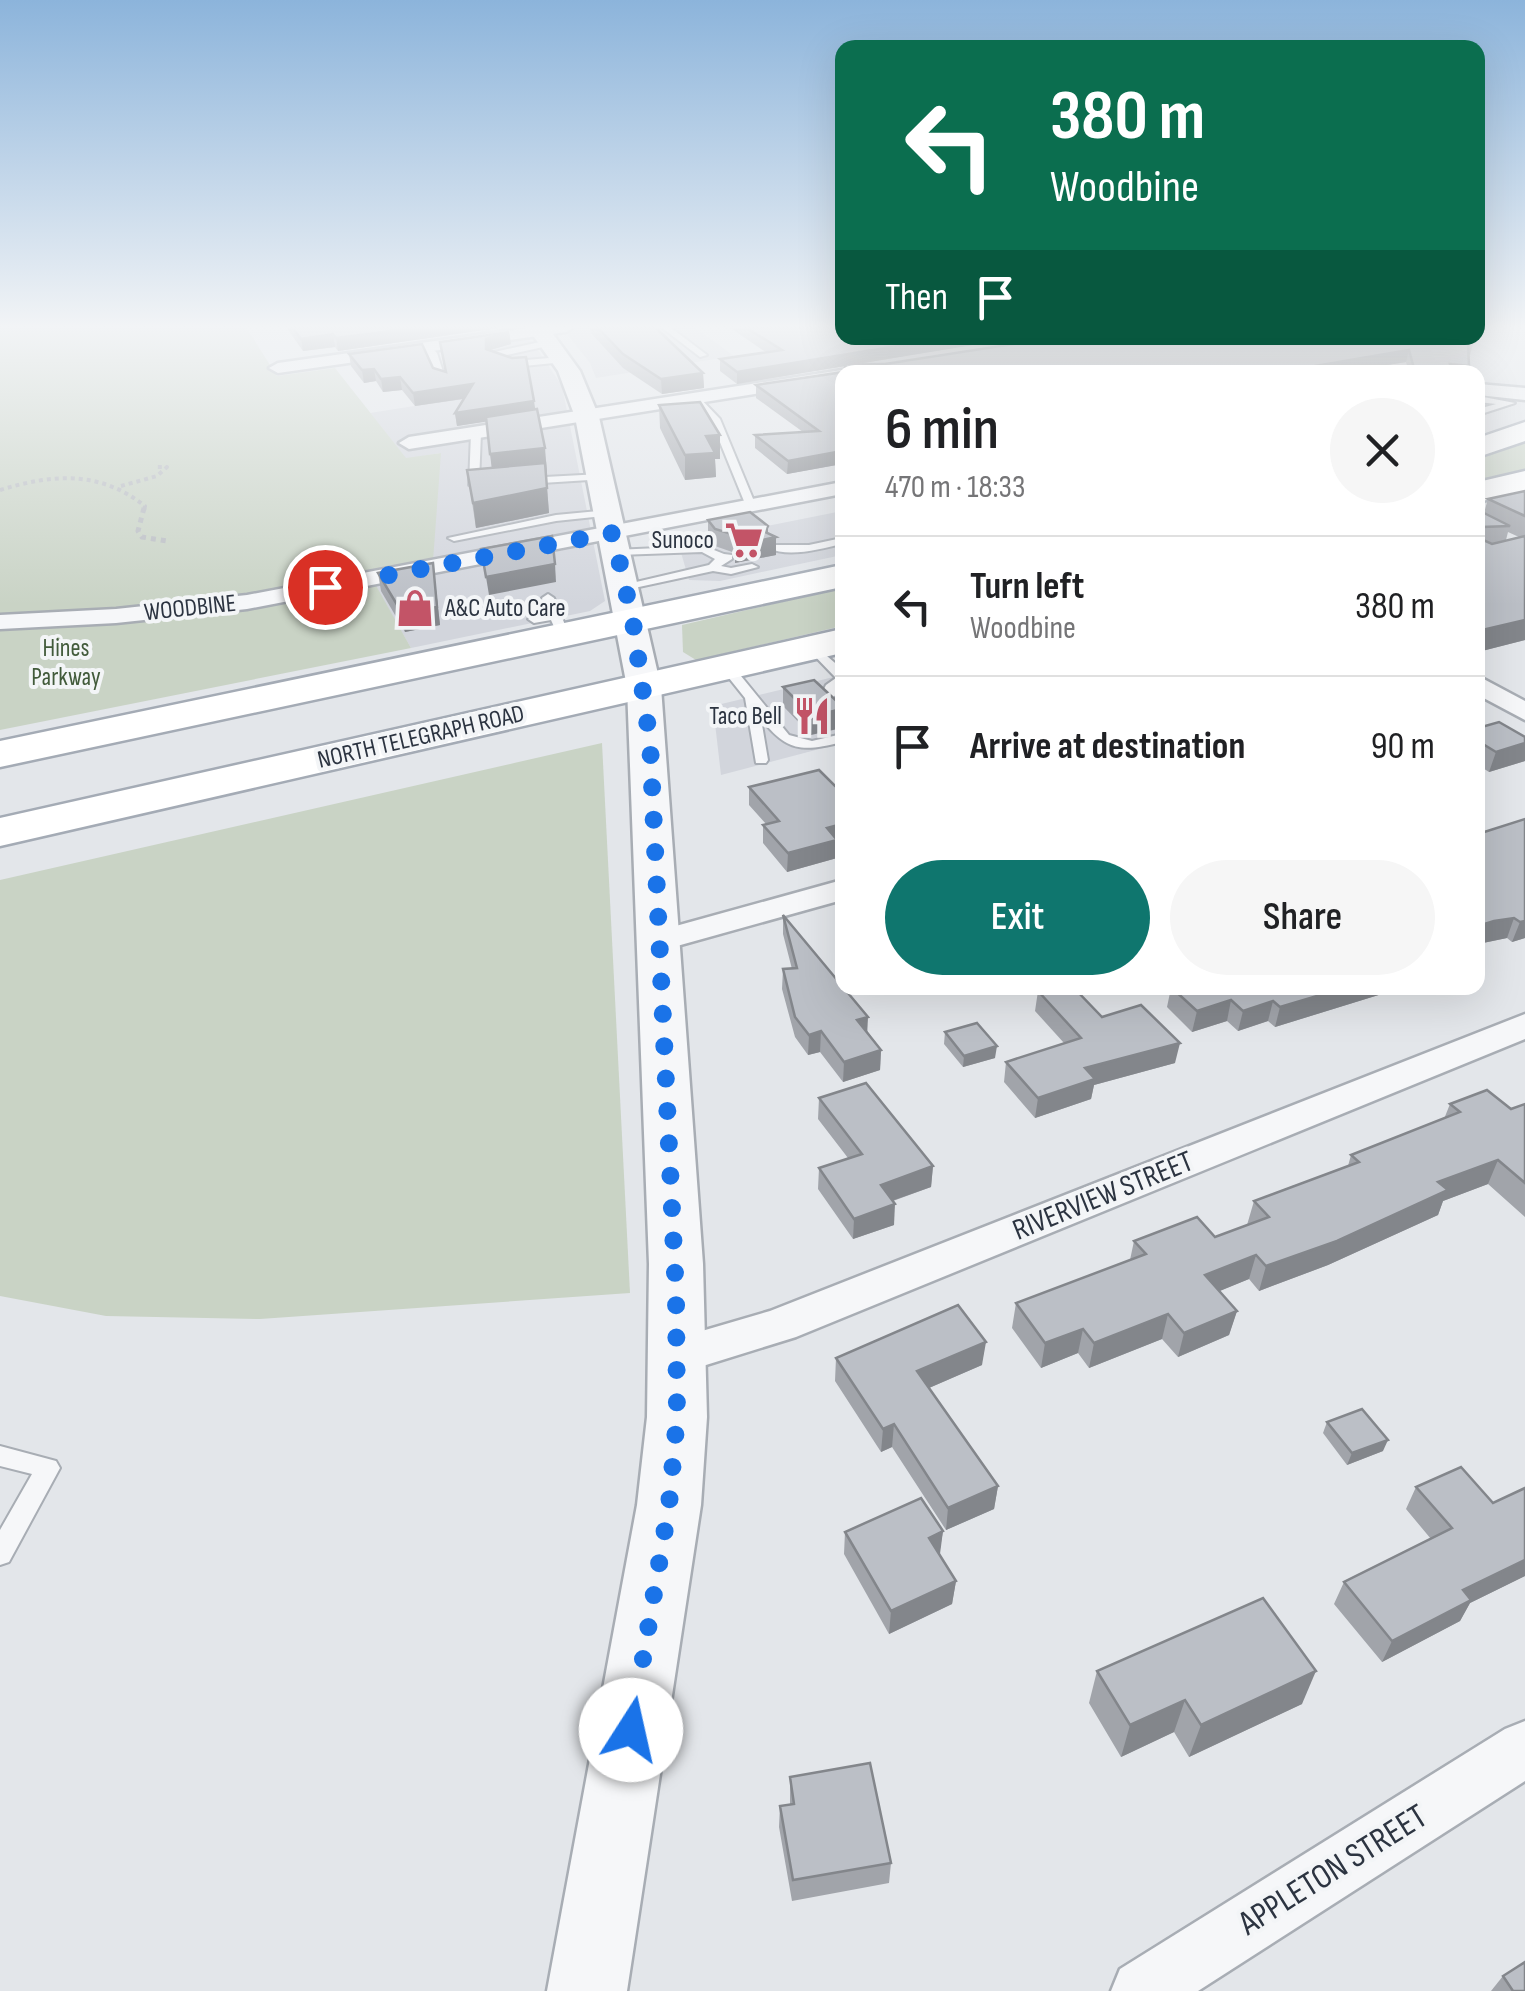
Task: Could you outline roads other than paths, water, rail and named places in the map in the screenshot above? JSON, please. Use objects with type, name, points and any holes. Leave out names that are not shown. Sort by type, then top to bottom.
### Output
[{"type":"main road","points":[[1485,438],[1525,430]]},
{"type":"main road","points":[[1485,445],[1525,430]]},
{"type":"main road","points":[[1485,490],[1525,481]]},
{"type":"main road","points":[[0,768],[323,700],[411,668],[730,570],[835,576]]},
{"type":"main road","name":"NORTH TELEGRAPH ROAD","points":[[0,832],[644,687],[739,684],[828,644]]},
{"type":"main road","points":[[0,754],[411,668]]},
{"type":"street","points":[[409,443],[567,420]]},
{"type":"street","points":[[588,420],[644,687],[660,941],[677,1356],[677,1417],[669,1505],[588,1991]]},
{"type":"street","name":"WOODBINE","points":[[0,622],[116,616],[247,602],[835,489]]},
{"type":"street","points":[[1485,693],[1525,686]]},
{"type":"street","points":[[1485,693],[1525,712]]},
{"type":"street","points":[[660,941],[835,892]]},
{"type":"street","name":"RIVERVIEW STREET","points":[[677,1356],[780,1325],[1525,1026]]},
{"type":"street","name":"APPLETON STREET","points":[[1142,1991],[1525,1750]]},
{"type":"lane","points":[[716,420],[751,506]]},
{"type":"lane","points":[[476,433],[474,485],[489,487]]},
{"type":"lane","points":[[516,482],[601,477]]},
{"type":"lane","points":[[454,538],[556,518],[730,570]]},
{"type":"lane","points":[[775,555],[835,542]]},
{"type":"lane","points":[[812,547],[835,554]]},
{"type":"lane","points":[[629,604],[704,549],[730,570]]},
{"type":"lane","points":[[548,598],[551,624]]},
{"type":"lane","points":[[739,684],[784,738],[812,745],[835,740]]},
{"type":"lane","points":[[739,684],[761,760]]},
{"type":"lane","points":[[835,684],[826,699],[835,709]]},
{"type":"lane","points":[[0,1456],[48,1468],[0,1554]]},
{"type":"place","name":"Sunoco","points":[[744,540]]},
{"type":"place","name":"A&C Auto Care","points":[[415,608]]},
{"type":"place","name":"Taco Bell","points":[[812,716]]},
{"type":"park label","name":"Hines Parkway","points":[[66,662]]}]
